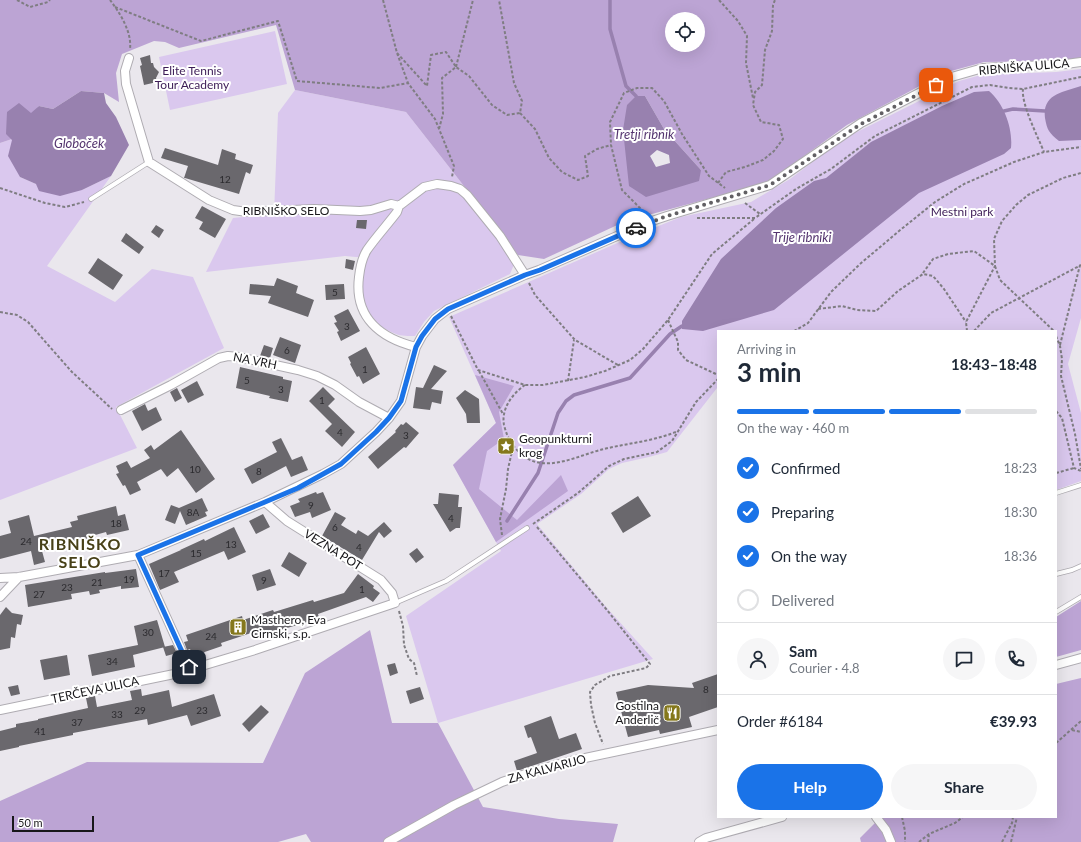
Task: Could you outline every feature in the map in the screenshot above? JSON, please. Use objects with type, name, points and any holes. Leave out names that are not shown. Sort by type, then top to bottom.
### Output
[{"type":"street","points":[[129,58],[125,70],[126,84],[149,162]]},
{"type":"street","name":"RIBNIŠKA ULICA","points":[[0,578],[19,577],[138,555],[298,488],[341,464],[376,432],[389,418],[401,401],[416,347],[422,336],[435,319],[448,309],[649,222],[770,185],[861,124],[948,78],[983,68],[1081,62]]},
{"type":"street","name":"RIBNIŠKO SELO","points":[[149,162],[209,200],[233,210],[247,212],[314,209],[360,211],[371,210],[391,204],[399,206]]},
{"type":"street","points":[[416,347],[405,344],[382,333],[371,324],[361,307],[359,294],[360,268],[365,255],[398,212],[399,206],[424,187],[437,184],[451,186],[467,195],[500,236],[525,275]]},
{"type":"street","name":"NA VRH","points":[[121,410],[171,385],[219,358],[228,356],[252,359],[316,376],[335,385],[359,402],[389,418]]},
{"type":"street","name":"VEZNA POT","points":[[265,502],[287,521],[380,580],[392,593],[396,603]]},
{"type":"street","points":[[138,555],[189,667]]},
{"type":"street","points":[[0,597],[19,577]]},
{"type":"street","name":"TERČEVA ULICA","points":[[0,710],[179,673],[189,667],[195,668],[255,650],[396,603]]},
{"type":"street","points":[[1057,666],[1081,658]]},
{"type":"street","name":"ZA KALVARIJO","points":[[388,842],[454,805],[502,782],[537,770],[717,730]]},
{"type":"street","points":[[699,842],[706,838],[778,818]]},
{"type":"street","points":[[877,818],[886,830],[891,842]]},
{"type":"lane","points":[[91,199],[149,162]]},
{"type":"lane","points":[[1057,493],[1081,485]]},
{"type":"lane","points":[[396,603],[446,581],[527,528]]},
{"type":"lane","points":[[1057,574],[1081,566]]},
{"type":"lane","points":[[1057,611],[1081,597]]},
{"type":"path","points":[[17,0],[30,7],[48,2],[50,0]]},
{"type":"path","points":[[110,0],[116,7],[127,28],[131,44],[129,58]]},
{"type":"path","points":[[383,0],[397,53],[408,83],[435,119],[454,166],[451,186]]},
{"type":"path","points":[[439,129],[443,114],[442,78],[456,68],[473,0]]},
{"type":"path","points":[[499,0],[514,83],[522,101],[520,113]]},
{"type":"path","points":[[719,0],[738,21],[747,36],[746,63],[754,100]]},
{"type":"path","points":[[649,222],[644,212],[622,190],[611,145],[610,122],[624,92],[637,88],[652,88],[664,101],[680,130],[709,176],[718,183],[726,172],[764,160],[774,151],[783,139],[779,125],[761,122],[753,105],[755,92],[762,86],[765,50],[772,31],[773,5],[775,0]]},
{"type":"path","points":[[116,7],[200,41],[278,21],[297,81],[380,88],[408,83]]},
{"type":"path","points":[[397,53],[427,86],[431,55],[446,52],[456,68],[469,76],[492,105],[507,115],[520,113]]},
{"type":"path","points":[[478,370],[525,385],[543,385],[585,377],[630,360],[644,349],[668,320],[712,254],[755,218],[796,189],[831,168],[875,136],[972,86],[990,85],[1023,89],[1081,77]]},
{"type":"path","points":[[1023,89],[1022,94],[1044,152]]},
{"type":"path","points":[[520,113],[535,129],[549,158],[562,172],[578,180],[588,176],[585,156],[597,149],[611,145]]},
{"type":"path","points":[[796,330],[808,322],[831,292],[860,264],[898,231],[935,202],[964,184],[1014,162],[1044,152],[1081,147]]},
{"type":"path","points":[[1053,330],[1000,280],[995,266],[994,239],[1002,221],[1016,205],[1028,195],[1063,178],[1081,172]]},
{"type":"path","points":[[0,188],[45,203],[65,207],[91,199]]},
{"type":"path","points":[[644,212],[651,211]]},
{"type":"path","points":[[694,218],[755,218]]},
{"type":"path","points":[[818,309],[842,306],[857,310],[876,311],[898,291],[923,274],[933,259],[948,254],[974,250],[995,266]]},
{"type":"path","points":[[975,330],[991,313],[1081,265]]},
{"type":"path","points":[[1060,346],[1081,265]]},
{"type":"path","points":[[966,322],[995,266]]},
{"type":"path","points":[[923,274],[933,276],[944,289],[966,322],[967,330]]},
{"type":"path","points":[[525,275],[535,295],[574,340],[618,365]]},
{"type":"path","points":[[448,309],[478,370],[503,414],[505,430],[513,446],[532,461],[554,464],[603,449],[667,436],[679,430]]},
{"type":"path","points":[[0,312],[17,315],[28,322],[72,372],[115,411],[121,410]]},
{"type":"path","points":[[668,320],[678,342],[678,350],[686,360],[717,375]]},
{"type":"path","points":[[1057,338],[1062,359],[1061,376],[1075,434],[1081,470],[1074,468],[1057,473]]},
{"type":"path","points":[[568,381],[574,340]]},
{"type":"path","points":[[527,528],[578,493],[609,466],[624,459],[657,452],[672,441],[696,402],[717,380]]},
{"type":"path","points":[[503,414],[509,401],[518,389],[525,385]]},
{"type":"path","points":[[1057,412],[1062,418],[1074,468]]},
{"type":"path","points":[[503,544],[500,518],[513,446]]},
{"type":"path","points":[[537,527],[650,664],[646,668],[610,676],[595,685],[590,692],[595,723],[607,754]]},
{"type":"path","points":[[396,603],[401,614],[404,645],[409,659],[414,663],[417,676]]},
{"type":"path","points":[[1057,742],[1081,721]]},
{"type":"path","points":[[1072,730],[1081,732]]},
{"type":"path","points":[[902,818],[905,831],[905,842]]},
{"type":"path","points":[[919,842],[929,834],[955,823],[962,818]]},
{"type":"path","points":[[1002,842],[1012,823],[1013,818]]},
{"type":"path","points":[[1011,842],[1017,818]]},
{"type":"path","points":[[928,842],[929,834]]},
{"type":"green space","name":"Elite Tennis Tour Academy","points":[[275,31],[287,84],[170,110],[159,57]]},
{"type":"green space","name":"Mestni park","points":[[1081,69],[1081,318],[1068,364],[1081,413],[1081,481],[1057,490],[1057,330],[717,330],[717,388],[667,452],[622,463],[609,469],[581,494],[537,524],[607,608],[653,659],[438,723],[406,616],[501,551],[453,465],[496,423],[449,317],[631,237],[681,217],[751,202],[790,179],[843,139],[959,81],[981,75],[1056,72]]},
{"type":"green space","points":[[295,90],[406,112],[518,255],[510,274],[434,311],[424,322],[415,336],[405,336],[398,335],[387,330],[369,313],[364,298],[363,289],[363,274],[367,258],[345,256],[206,272],[233,218],[274,214],[278,113]]},
{"type":"green space","points":[[12,139],[20,177],[36,184],[82,190],[111,176],[47,266],[115,302],[152,269],[193,277],[224,348],[116,407],[137,448],[0,500],[0,143]]},
{"type":"shaded area","points":[[0,0],[1081,0],[1081,58],[1065,61],[984,62],[944,73],[847,125],[767,183],[626,221],[544,259],[518,255],[406,112],[295,90],[276,25],[179,48],[165,42],[154,41],[122,54],[116,73],[119,102],[104,93],[81,91],[53,109],[39,106],[12,139],[0,143]],"holes":[[[645,96],[664,129],[701,170],[630,186]]]},
{"type":"shaded area","points":[[475,375],[514,386],[499,412],[504,439],[487,451],[479,489],[517,520],[561,475],[568,491],[496,542],[453,465],[496,423]]},
{"type":"shaded area","points":[[1081,601],[1081,650],[1057,657],[1057,616]]},
{"type":"shaded area","points":[[370,630],[392,723],[438,723],[483,807],[559,819],[618,824],[613,842],[311,842],[306,834],[278,842],[0,842],[0,801],[87,762],[263,763],[305,673]]},
{"type":"shaded area","points":[[1081,678],[1081,842],[861,842],[860,838],[880,818],[1057,818],[1057,684]]},
{"type":"water","points":[[1081,86],[1081,140],[1059,141],[1049,131],[1047,126],[1045,110],[1047,104],[1055,95]]},
{"type":"water","name":"Globoček","points":[[81,91],[104,93],[106,103],[116,117],[129,145],[111,176],[82,190],[60,196],[39,191],[36,184],[20,177],[8,156],[12,140],[6,134],[7,112],[19,103],[31,113],[39,106],[53,109]]},
{"type":"water","name":"Trije ribniki","points":[[989,91],[1003,109],[1011,132],[1011,148],[1004,154],[919,193],[774,310],[703,331],[682,329],[682,321],[721,259],[776,208],[814,181],[826,178],[871,142],[942,106],[974,92]]},
{"type":"water","name":"Tretji ribnik","points":[[636,96],[645,96],[664,129],[701,170],[699,181],[646,197],[629,186],[623,130],[627,105]],"holes":[[[657,150],[669,155],[670,163],[656,167],[650,156]]]},
{"type":"building","points":[[150,55],[151,63],[153,63],[154,67],[159,72],[156,78],[157,82],[144,85],[140,58]]},
{"type":"building","points":[[165,148],[218,165],[222,149],[236,154],[235,159],[253,165],[250,174],[246,172],[239,194],[184,178],[188,166],[161,158]]},
{"type":"building","points":[[202,206],[226,219],[215,238],[199,229],[203,222],[195,218]]},
{"type":"building","points":[[357,220],[367,220],[366,229],[356,228]]},
{"type":"building","points":[[156,225],[164,230],[159,238],[151,232]]},
{"type":"building","points":[[126,233],[144,247],[139,254],[121,241]]},
{"type":"building","points":[[98,258],[123,275],[113,290],[88,273]]},
{"type":"building","points":[[346,259],[355,261],[353,270],[345,268]]},
{"type":"building","points":[[277,278],[298,286],[296,293],[314,300],[308,317],[268,303],[271,296],[249,294],[250,284],[274,286]]},
{"type":"building","points":[[344,284],[345,299],[326,300],[325,285]]},
{"type":"building","points":[[348,309],[360,331],[341,341],[337,332],[339,331],[334,323],[337,322],[334,316]]},
{"type":"building","points":[[280,337],[301,345],[295,363],[273,355]]},
{"type":"building","points":[[264,345],[273,348],[270,358],[260,356]]},
{"type":"building","points":[[366,347],[380,374],[363,384],[359,376],[357,377],[348,357]]},
{"type":"building","points":[[434,365],[447,371],[431,389],[443,391],[441,404],[432,402],[430,410],[413,408],[416,387],[423,388]]},
{"type":"building","points":[[240,367],[283,377],[283,379],[292,381],[288,402],[236,388]]},
{"type":"building","points":[[197,381],[204,395],[188,403],[181,390]]},
{"type":"building","points":[[323,387],[335,399],[328,406],[355,432],[342,447],[325,431],[332,424],[309,401]]},
{"type":"building","points":[[177,388],[182,398],[175,402],[170,392]]},
{"type":"building","points":[[465,390],[479,399],[480,423],[467,423],[466,414],[456,398]]},
{"type":"building","points":[[145,404],[148,411],[156,407],[162,420],[142,431],[132,411]]},
{"type":"building","points":[[406,422],[419,433],[406,448],[404,447],[378,469],[368,457],[396,432],[395,431],[401,424],[403,425]]},
{"type":"building","points":[[181,430],[215,479],[196,493],[178,468],[167,477],[161,469],[137,482],[141,490],[130,495],[125,485],[123,486],[116,474],[119,473],[116,466],[127,461],[131,468],[150,458],[144,450],[151,445],[154,450]]},
{"type":"building","points":[[281,438],[292,460],[302,456],[308,470],[291,477],[286,466],[252,484],[244,469],[277,452],[272,442]]},
{"type":"building","points":[[316,492],[317,494],[323,492],[331,510],[312,518],[310,512],[295,517],[290,506],[300,502],[298,499]]},
{"type":"building","points":[[439,493],[459,495],[458,507],[462,507],[460,528],[456,528],[450,532],[433,504],[438,504]]},
{"type":"building","points":[[638,496],[651,516],[623,533],[611,513]]},
{"type":"building","points":[[202,498],[208,511],[205,512],[207,516],[186,525],[180,511],[175,524],[165,520],[171,505],[179,508]]},
{"type":"building","points":[[116,506],[118,516],[125,514],[129,530],[107,535],[106,532],[88,537],[88,540],[42,551],[45,562],[34,565],[31,551],[0,559],[0,536],[11,533],[8,521],[29,515],[34,536],[72,527],[70,522],[78,520],[77,516]]},
{"type":"building","points":[[335,512],[346,518],[341,525],[356,534],[358,530],[368,536],[384,522],[392,531],[384,538],[379,532],[362,560],[322,536]]},
{"type":"building","points":[[263,514],[270,527],[256,534],[249,521]]},
{"type":"building","points":[[234,527],[246,552],[228,560],[224,551],[174,572],[179,582],[160,590],[149,564],[204,539],[205,541]]},
{"type":"building","points":[[417,548],[424,557],[416,563],[409,554]]},
{"type":"building","points":[[289,552],[307,563],[299,577],[281,566]]},
{"type":"building","points":[[136,569],[139,587],[121,589],[121,586],[99,590],[100,593],[90,595],[89,591],[71,594],[72,599],[28,607],[25,585],[105,572]]},
{"type":"building","points":[[270,569],[276,585],[257,591],[252,575]]},
{"type":"building","points":[[358,574],[374,586],[373,588],[380,593],[373,602],[366,597],[318,614],[319,618],[253,638],[251,633],[221,643],[222,646],[193,656],[190,649],[187,650],[184,642],[188,641],[186,635],[242,616],[243,620],[273,610],[274,612],[313,600],[314,602],[344,593]]},
{"type":"building","points":[[6,607],[12,613],[23,615],[21,625],[17,624],[15,638],[11,637],[10,648],[0,650],[0,615]]},
{"type":"building","points":[[157,620],[165,647],[133,655],[135,667],[92,676],[88,655],[138,645],[134,626]]},
{"type":"building","points":[[173,645],[177,653],[166,656],[163,647]]},
{"type":"building","points":[[67,655],[70,675],[44,680],[40,660]]},
{"type":"building","points":[[395,663],[398,673],[390,676],[387,665]]},
{"type":"building","points":[[717,674],[717,707],[689,717],[692,727],[660,734],[659,730],[628,737],[616,692],[648,685],[694,688],[692,683]]},
{"type":"building","points":[[18,685],[20,694],[11,696],[8,687]]},
{"type":"building","points":[[420,687],[424,699],[410,704],[406,691]]},
{"type":"building","points":[[141,689],[142,696],[169,690],[172,707],[214,694],[221,716],[191,726],[187,715],[148,725],[147,719],[73,733],[73,735],[0,751],[0,731],[16,727],[16,724],[88,708],[86,698],[95,696],[97,707],[132,700],[130,691]]},
{"type":"building","points":[[261,705],[269,712],[249,732],[242,724]]},
{"type":"building","points":[[551,716],[559,739],[576,733],[582,749],[517,771],[514,761],[537,753],[531,737],[528,738],[524,726]]},
{"type":"waterway","points":[[610,0],[610,29],[626,86],[636,96]]},
{"type":"waterway","points":[[1004,111],[1013,109],[1045,111]]},
{"type":"waterway","points":[[507,521],[538,473],[558,413],[566,401],[574,395],[630,378],[670,334],[682,326]]},
{"type":"way so far","points":[[636,228],[667,216],[770,185],[861,124],[936,85]]},
{"type":"place","name":"Geopunkturni krog","points":[[506,446]]},
{"type":"place","name":"Masthero, Eva Cirnski, s.p.","points":[[238,627]]},
{"type":"place","name":"Gostilna Anderlič","points":[[672,713]]},
{"type":"district","name":"RIBNIŠKO SELO","points":[[80,553]]},
{"type":"route","points":[[189,667],[138,555],[298,488],[341,464],[376,432],[389,418],[401,401],[416,347],[422,336],[435,319],[448,309],[636,228]]}]
